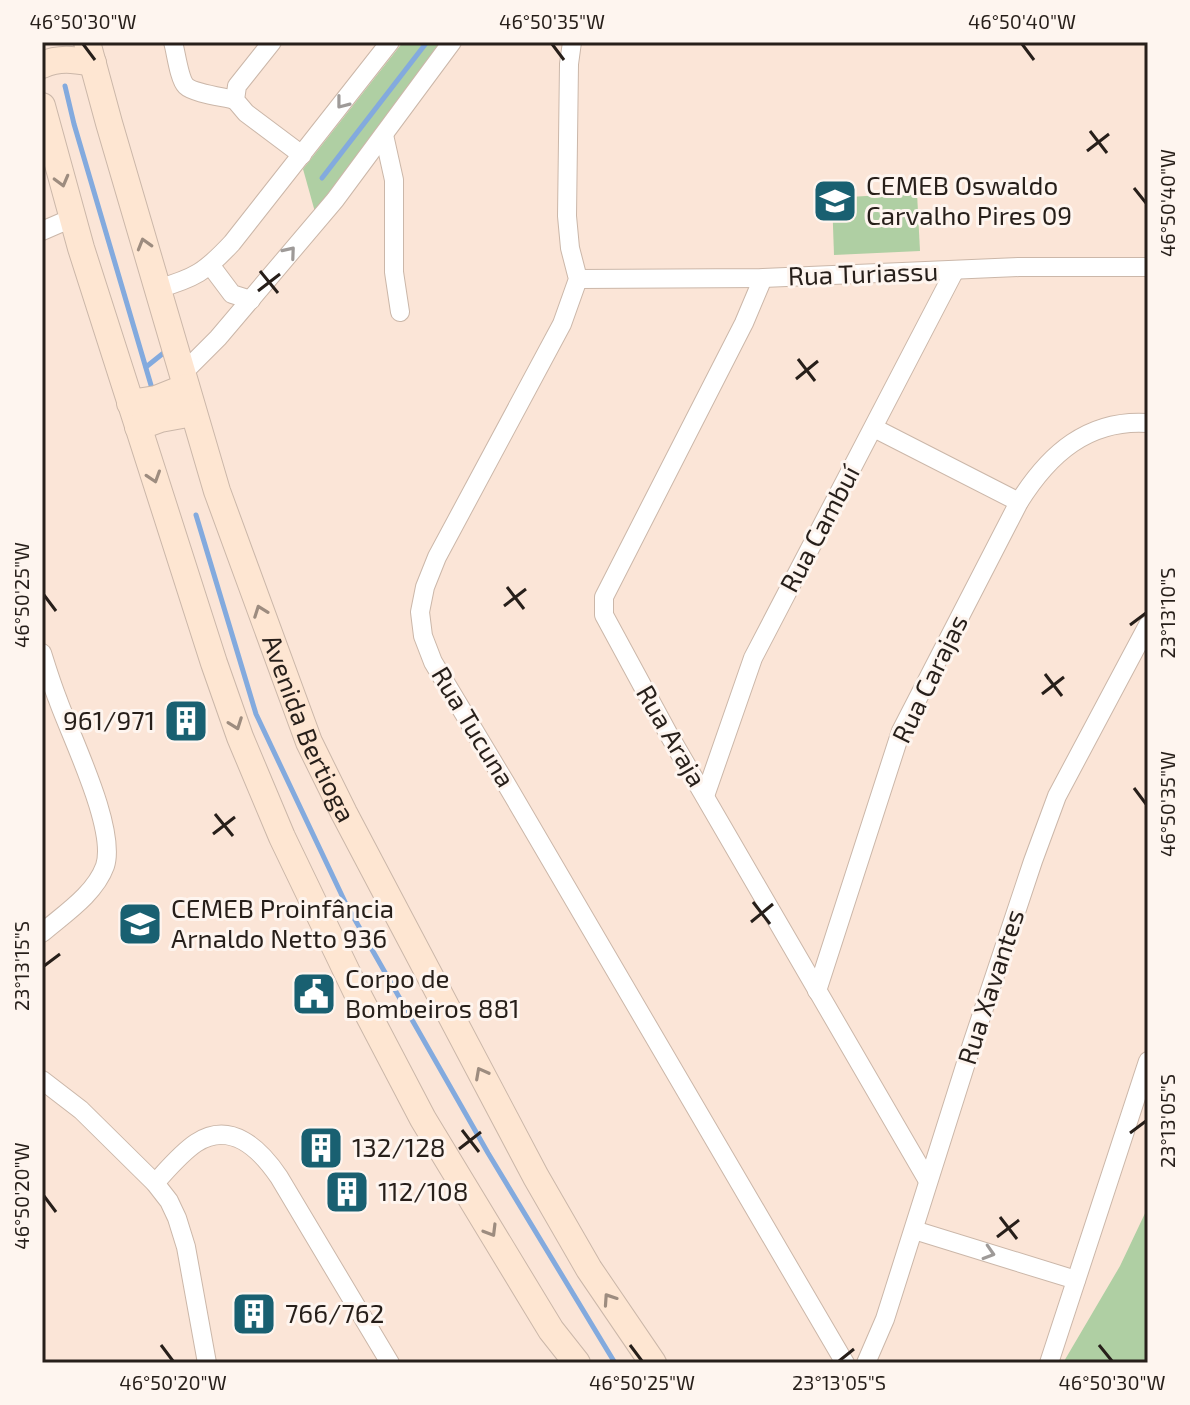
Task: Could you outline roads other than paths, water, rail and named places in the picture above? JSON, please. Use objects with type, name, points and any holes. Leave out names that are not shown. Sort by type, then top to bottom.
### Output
[{"type":"street","points":[[173,42],[186,87],[235,100],[246,113],[302,155]]},
{"type":"street","points":[[235,100],[237,86],[271,42]]},
{"type":"street","points":[[157,289],[198,275],[211,266],[390,42]]},
{"type":"street","points":[[134,415],[184,380],[335,200],[452,42]]},
{"type":"street","points":[[572,42],[567,216],[570,248],[578,279]]},
{"type":"street","points":[[42,65],[90,53]]},
{"type":"street","name":"Avenida Bertioga","points":[[90,53],[217,491],[309,742],[536,1177],[589,1269],[653,1363]]},
{"type":"street","points":[[42,106],[72,218],[214,663],[240,737],[282,837],[357,993],[423,1119],[544,1319],[577,1363]]},
{"type":"street","points":[[384,135],[394,180],[394,272],[400,312]]},
{"type":"street","points":[[42,231],[72,218]]},
{"type":"street","points":[[211,266],[232,294],[251,300]]},
{"type":"street","name":"Rua Turiassu","points":[[578,279],[763,278],[1019,267],[1148,267]]},
{"type":"street","name":"Rua Cambuí","points":[[705,796],[753,658],[955,270]]},
{"type":"street","name":"Rua Araja","points":[[763,278],[744,323],[604,597],[604,615],[928,1181]]},
{"type":"street","name":"Rua Tucuna","points":[[578,279],[562,324],[437,557],[425,587],[420,612],[423,636],[433,662],[845,1363]]},
{"type":"street","points":[[134,415],[160,419],[193,413]]},
{"type":"street","name":"Rua Carajas","points":[[817,991],[901,731],[1019,502],[1033,480],[1069,444],[1098,429],[1148,423]]},
{"type":"street","points":[[874,428],[1019,502]]},
{"type":"street","name":"Rua Xavantes","points":[[866,1363],[885,1319],[1033,861],[1057,796],[1148,625]]},
{"type":"street","points":[[42,653],[93,789],[105,831],[107,852],[105,866],[96,883],[42,933]]},
{"type":"street","points":[[42,710],[57,698]]},
{"type":"street","points":[[1049,1363],[1148,1061]]},
{"type":"street","points":[[42,1080],[81,1110],[155,1183],[169,1201],[186,1247],[207,1363]]},
{"type":"street","points":[[155,1183],[194,1144],[211,1136],[228,1135],[251,1144],[266,1157],[279,1177],[390,1363]]},
{"type":"street","points":[[914,1230],[1076,1280]]},
{"type":"waterway","points":[[322,178],[427,42]]},
{"type":"waterway","points":[[65,86],[153,392]]},
{"type":"waterway","points":[[146,367],[166,351]]},
{"type":"waterway","points":[[196,515],[256,714],[346,904],[488,1153],[615,1363]]},
{"type":"place","name":"CEMEB Oswaldo Carvalho Pires 09","points":[[835,201]]},
{"type":"place","name":"961/971","points":[[186,721]]},
{"type":"place","name":"CEMEB Proinfância Arnaldo Netto 936","points":[[140,924]]},
{"type":"place","name":"Corpo de Bombeiros 881","points":[[314,994]]},
{"type":"place","name":"132/128","points":[[321,1148]]},
{"type":"place","name":"112/108","points":[[347,1192]]},
{"type":"place","name":"766/762","points":[[254,1314]]}]
